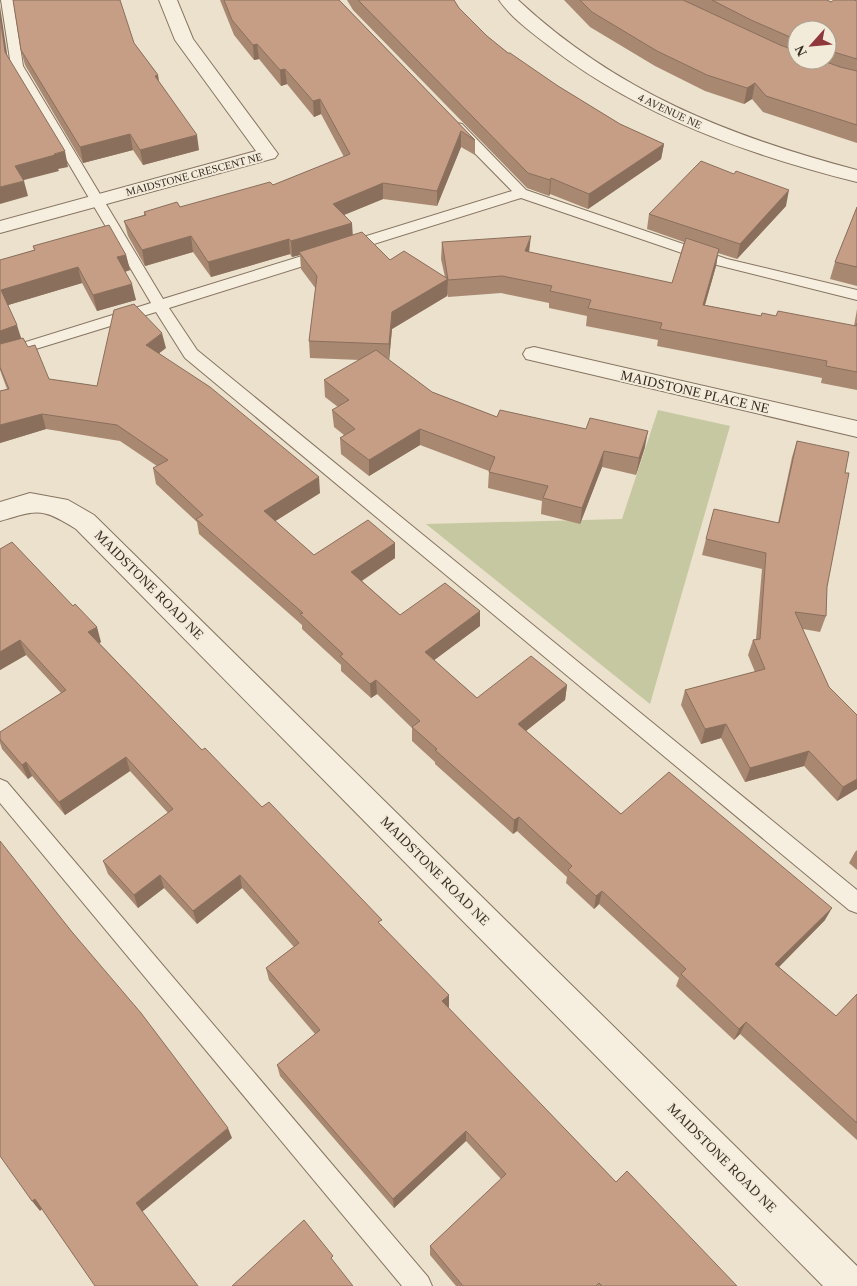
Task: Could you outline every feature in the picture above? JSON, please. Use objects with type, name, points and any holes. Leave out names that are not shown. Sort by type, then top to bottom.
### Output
[{"type":"street","name":"MAIDSTONE CRESCENT NE","points":[[0,227],[268,154],[184,40],[168,0]]},
{"type":"street","name":"4 AVENUE NE","points":[[508,0],[556,45],[623,88],[714,131],[821,167],[857,176]]},
{"type":"street","name":"MAIDSTONE PLACE NE","points":[[534,354],[857,429]]},
{"type":"street","name":"MAIDSTONE ROAD NE","points":[[0,512],[30,502],[59,506],[85,522],[850,1286]]},
{"type":"lane","points":[[8,0],[17,66],[160,306],[191,354],[857,903]]},
{"type":"lane","points":[[444,114],[521,193],[722,262],[857,295]]},
{"type":"lane","points":[[0,355],[521,193]]},
{"type":"lane","points":[[0,788],[418,1286]]},
{"type":"green space","points":[[658,410],[730,426],[650,704],[426,524],[622,519]]},
{"type":"building","points":[[13,0],[120,0],[134,43],[158,75],[155,76],[197,135],[140,150],[130,134],[80,147],[21,50]]},
{"type":"building","points":[[224,0],[339,0],[475,140],[461,131],[437,191],[383,183],[333,204],[352,223],[208,262],[191,236],[142,250],[124,221],[146,215],[144,212],[177,202],[180,207],[270,182],[273,185],[350,154],[320,99],[313,101],[285,69],[280,70],[257,44],[253,45],[232,20]]},
{"type":"building","points":[[358,0],[454,0],[459,8],[487,36],[508,53],[620,124],[664,144],[589,194],[551,178],[550,180],[528,173]]},
{"type":"building","points":[[580,0],[683,0],[787,47],[787,70],[837,70],[837,66],[857,71],[857,125],[766,96],[755,83],[747,88],[707,75],[657,51],[592,12]]},
{"type":"building","points":[[712,0],[857,1],[857,59],[837,53],[837,20],[787,20],[787,36]]},
{"type":"building","points":[[0,16],[5,52],[65,151],[15,166],[24,181],[0,187]]},
{"type":"building","points":[[701,161],[734,174],[736,171],[789,190],[740,244],[649,214]]},
{"type":"building","points":[[857,207],[857,267],[835,262]]},
{"type":"building","points":[[109,225],[126,255],[117,257],[132,284],[93,295],[78,267],[1,290],[17,325],[0,331],[0,260],[35,250],[33,246]]},
{"type":"building","points":[[362,232],[390,260],[404,251],[448,279],[392,312],[389,344],[309,341],[317,276],[299,252]]},
{"type":"building","points":[[531,236],[525,251],[672,283],[686,238],[719,249],[703,305],[761,316],[762,313],[776,316],[778,311],[856,326],[857,323],[857,372],[826,366],[827,361],[660,329],[662,323],[588,308],[591,300],[550,291],[552,286],[502,276],[448,280],[442,242]]},
{"type":"building","points":[[134,304],[162,333],[146,345],[210,387],[319,477],[264,511],[314,555],[368,520],[395,543],[351,572],[400,615],[445,583],[480,611],[425,652],[477,698],[531,656],[567,685],[518,724],[621,814],[669,772],[832,908],[775,964],[836,1016],[857,994],[857,1123],[746,1022],[739,1029],[681,974],[686,969],[602,891],[596,896],[568,870],[572,866],[519,817],[514,820],[435,750],[437,749],[412,727],[420,721],[376,680],[370,684],[340,656],[343,654],[300,614],[303,613],[196,519],[203,515],[153,468],[168,460],[117,425],[42,414],[0,425],[0,391],[9,389],[0,367],[0,344],[23,338],[28,347],[35,345],[49,379],[97,386],[114,310]]},
{"type":"building","points":[[376,350],[432,392],[497,417],[500,410],[586,429],[590,418],[648,431],[639,458],[604,451],[582,508],[543,498],[548,486],[489,472],[495,457],[420,429],[369,460],[340,438],[355,429],[332,410],[349,400],[324,380]]},
{"type":"building","points":[[797,441],[849,452],[845,473],[849,473],[827,587],[826,616],[795,612],[829,687],[857,715],[857,779],[843,787],[809,751],[750,768],[726,724],[705,729],[685,690],[765,669],[753,640],[760,639],[766,553],[706,539],[714,509],[779,523]]},
{"type":"building","points":[[12,542],[73,606],[75,604],[97,627],[88,632],[202,750],[205,748],[262,807],[269,802],[382,920],[378,922],[449,995],[442,1001],[616,1182],[627,1171],[737,1286],[602,1286],[599,1283],[596,1286],[463,1286],[430,1246],[506,1174],[466,1131],[393,1199],[277,1065],[320,1030],[266,968],[299,943],[240,875],[193,911],[160,875],[134,895],[103,861],[173,809],[126,757],[59,802],[26,762],[22,765],[0,739],[0,732],[66,690],[20,640],[0,652],[0,549]]},
{"type":"building","points":[[0,841],[72,932],[141,1013],[228,1128],[136,1203],[198,1286],[95,1286],[35,1199],[32,1201],[0,1156]]},
{"type":"building","points":[[304,1220],[333,1256],[331,1258],[353,1286],[232,1286]]}]
